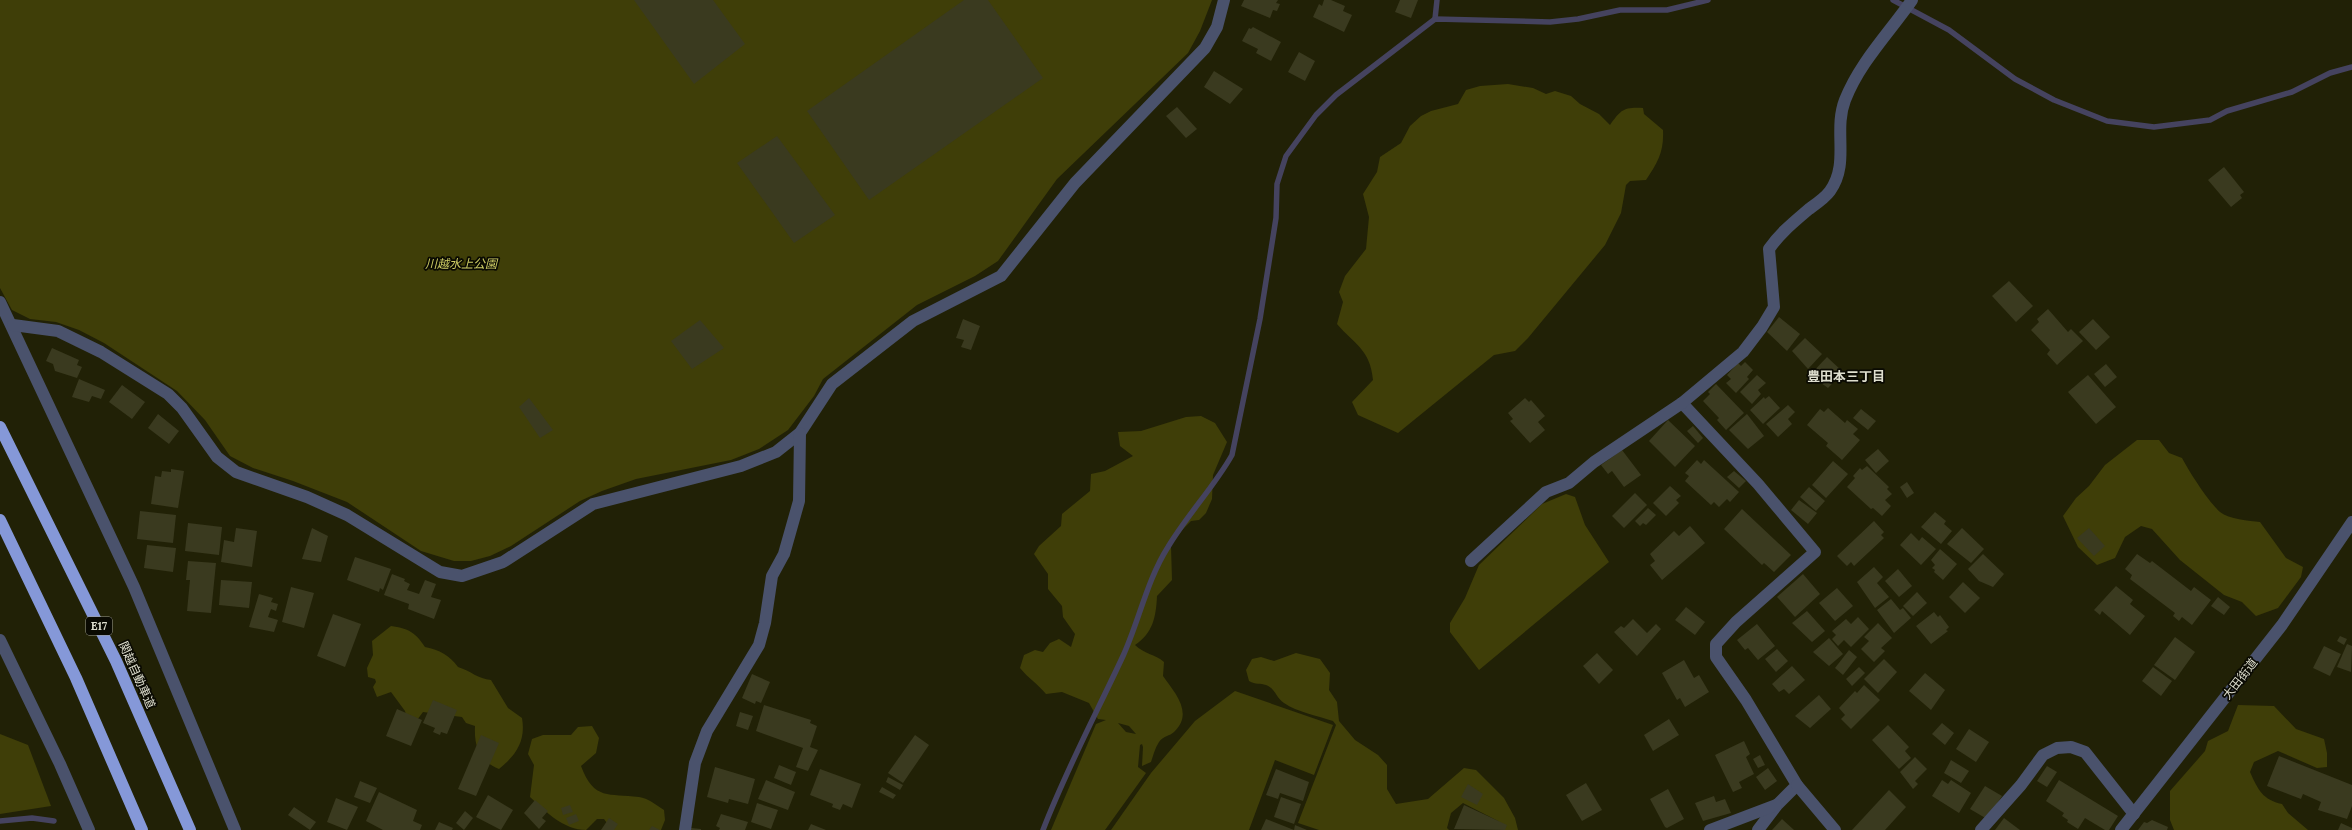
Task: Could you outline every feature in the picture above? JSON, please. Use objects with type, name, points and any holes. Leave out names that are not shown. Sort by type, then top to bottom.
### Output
[{"type":"highway","name":"関越自動車道","points":[[0,427],[116,660],[190,830]]},
{"type":"highway","points":[[0,520],[76,678],[142,830]]},
{"type":"street","points":[[13,326],[58,331],[101,352],[168,394],[182,408],[217,457],[236,472],[307,497],[347,515],[440,572],[462,576],[503,562],[593,504],[741,466],[776,452],[800,433],[832,384],[914,321],[1001,276],[1075,183],[1205,48],[1217,27],[1224,0]]},
{"type":"street","points":[[1471,561],[1546,492],[1569,483],[1594,462],[1682,403],[1743,352],[1762,327],[1774,307],[1768,249],[1781,232],[1830,192],[1840,172],[1842,152],[1840,122],[1845,101],[1867,57],[1912,0]]},
{"type":"street","points":[[0,302],[13,326],[134,588],[235,830]]},
{"type":"street","points":[[1682,403],[1758,484],[1815,552],[1736,622],[1716,644],[1716,657],[1746,700],[1797,785],[1835,830]]},
{"type":"street","points":[[685,830],[695,763],[707,731],[759,645],[772,576],[784,554],[799,501],[800,433]]},
{"type":"street","name":"大田街道","points":[[2121,830],[2282,625],[2352,522]]},
{"type":"street","points":[[0,640],[60,764],[89,830]]},
{"type":"street","points":[[1981,830],[2021,785],[2043,755],[2057,748],[2071,747],[2084,752],[2134,814]]},
{"type":"street","points":[[1758,830],[1777,805],[1797,785]]},
{"type":"street","points":[[1710,830],[1777,805]]},
{"type":"green space","name":"川越水上公園","points":[[0,0],[1212,0],[1200,31],[1188,53],[1057,179],[998,261],[975,276],[917,305],[823,379],[814,396],[788,430],[759,449],[731,460],[636,479],[602,491],[580,501],[511,546],[490,556],[471,561],[454,561],[421,551],[347,502],[293,481],[253,468],[230,456],[205,420],[177,391],[104,343],[79,330],[56,322],[30,319],[12,310],[0,288]]},
{"type":"green space","points":[[1508,84],[1533,88],[1546,94],[1555,91],[1571,96],[1580,104],[1599,114],[1610,125],[1623,110],[1643,108],[1644,114],[1663,130],[1661,151],[1654,168],[1646,180],[1630,181],[1626,185],[1621,213],[1605,245],[1528,338],[1515,351],[1494,355],[1398,433],[1358,415],[1352,402],[1373,380],[1369,361],[1361,348],[1337,324],[1343,302],[1339,292],[1345,276],[1366,249],[1369,217],[1363,194],[1377,172],[1380,157],[1401,143],[1410,126],[1421,116],[1431,111],[1458,104],[1466,90],[1480,86]]},
{"type":"green space","points":[[1201,416],[1215,423],[1227,442],[1213,475],[1212,499],[1206,513],[1199,520],[1191,521],[1179,533],[1171,546],[1172,580],[1157,596],[1156,611],[1150,630],[1135,645],[1164,662],[1163,676],[1177,696],[1182,710],[1180,725],[1174,732],[1162,738],[1155,749],[1151,762],[1142,766],[1143,747],[1142,744],[1140,745],[1138,767],[1146,773],[1105,830],[1051,830],[1096,724],[1106,720],[1098,719],[1089,703],[1062,692],[1046,694],[1020,668],[1024,655],[1035,650],[1043,652],[1050,643],[1059,639],[1071,647],[1075,634],[1063,617],[1062,606],[1048,589],[1048,574],[1034,554],[1039,546],[1061,526],[1062,514],[1090,491],[1091,474],[1105,471],[1133,456],[1120,446],[1118,432],[1141,431],[1186,417]],"holes":[[[1118,723],[1129,726],[1136,734],[1126,732]]]},
{"type":"green space","points":[[2137,440],[2159,440],[2169,453],[2182,458],[2210,501],[2220,512],[2234,518],[2260,522],[2286,558],[2303,567],[2301,577],[2278,608],[2256,616],[2242,602],[2224,595],[2180,560],[2152,529],[2141,526],[2125,537],[2115,558],[2097,565],[2078,547],[2063,516],[2076,498],[2089,486],[2105,465]]},
{"type":"green space","points":[[1566,494],[1575,497],[1585,525],[1609,562],[1479,670],[1450,632],[1450,623],[1465,598],[1479,565],[1542,504]]},
{"type":"green space","points":[[391,626],[402,628],[411,632],[425,647],[444,654],[458,667],[482,678],[491,680],[508,708],[522,718],[523,726],[521,741],[515,753],[499,769],[492,766],[482,757],[477,746],[475,726],[466,723],[462,717],[423,712],[414,724],[407,720],[405,711],[391,692],[377,697],[373,687],[376,682],[375,679],[368,677],[367,668],[373,655],[372,641]]},
{"type":"green space","points":[[1296,653],[1320,659],[1330,673],[1329,690],[1337,702],[1339,721],[1355,740],[1378,755],[1387,765],[1387,789],[1396,804],[1428,799],[1464,768],[1476,770],[1504,798],[1515,818],[1518,830],[1505,830],[1498,821],[1463,803],[1451,813],[1447,828],[1449,830],[1319,830],[1298,823],[1336,725],[1333,721],[1301,711],[1284,703],[1269,686],[1249,681],[1246,670],[1252,659],[1261,657],[1274,661]]},
{"type":"green space","points":[[1235,691],[1333,725],[1314,775],[1275,760],[1249,830],[1111,830],[1151,773],[1195,721]]},
{"type":"green space","points":[[2238,705],[2274,706],[2296,729],[2324,739],[2327,753],[2327,767],[2317,768],[2278,751],[2254,762],[2250,772],[2259,789],[2266,797],[2282,804],[2288,813],[2308,830],[2174,830],[2170,820],[2170,791],[2205,751],[2208,741],[2228,731]]},
{"type":"green space","points":[[592,726],[599,738],[596,753],[581,766],[591,785],[597,790],[611,795],[642,798],[652,802],[664,810],[665,820],[661,830],[612,830],[604,819],[597,819],[586,830],[570,827],[556,819],[530,797],[534,765],[528,754],[532,739],[543,735],[571,735],[578,727]]},
{"type":"green space","points":[[0,734],[28,745],[51,806],[0,814]]},
{"type":"building","points":[[634,0],[713,0],[745,44],[694,84]]},
{"type":"building","points":[[964,0],[988,0],[1043,78],[869,200],[807,111]]},
{"type":"building","points":[[1244,0],[1278,0],[1276,3],[1280,4],[1277,11],[1273,10],[1270,18],[1241,6]]},
{"type":"building","points":[[1324,0],[1331,0],[1345,6],[1343,11],[1352,15],[1344,32],[1313,17],[1319,4],[1322,6]]},
{"type":"building","points":[[1400,0],[1418,0],[1411,18],[1395,12]]},
{"type":"building","points":[[1253,27],[1281,42],[1271,61],[1256,53],[1258,49],[1242,41],[1249,28],[1251,29]]},
{"type":"building","points":[[1299,52],[1315,61],[1305,81],[1288,72]]},
{"type":"building","points":[[1214,71],[1243,89],[1230,104],[1204,87]]},
{"type":"building","points":[[1177,107],[1197,129],[1186,138],[1166,116]]},
{"type":"building","points":[[777,136],[835,215],[794,243],[737,163]]},
{"type":"building","points":[[2224,167],[2244,192],[2240,195],[2242,198],[2231,207],[2208,180]]},
{"type":"building","points":[[2009,281],[2033,306],[2016,322],[1992,296]]},
{"type":"building","points":[[2048,309],[2068,332],[2071,329],[2083,341],[2057,365],[2047,354],[2050,350],[2031,330],[2039,322],[2037,319]]},
{"type":"building","points":[[1779,317],[1800,334],[1787,351],[1767,332]]},
{"type":"building","points":[[963,319],[980,326],[971,350],[961,347],[964,340],[956,338]]},
{"type":"building","points":[[2093,319],[2110,337],[2096,350],[2079,332]]},
{"type":"building","points":[[700,320],[724,348],[692,369],[671,341]]},
{"type":"building","points":[[1805,338],[1822,354],[1808,369],[1792,351]]},
{"type":"building","points":[[52,348],[79,360],[77,365],[82,367],[77,378],[55,371],[53,364],[46,361]]},
{"type":"building","points":[[1827,357],[1843,372],[1828,388],[1810,375]]},
{"type":"building","points":[[1745,362],[1753,370],[1747,377],[1749,379],[1736,393],[1726,383],[1731,379],[1727,375],[1738,363],[1741,366]]},
{"type":"building","points":[[2106,364],[2117,377],[2105,387],[2094,374]]},
{"type":"building","points":[[1757,375],[1766,383],[1758,390],[1761,394],[1752,404],[1740,392]]},
{"type":"building","points":[[2088,375],[2116,407],[2096,424],[2068,392]]},
{"type":"building","points":[[79,379],[105,390],[101,399],[92,396],[89,402],[72,397]]},
{"type":"building","points":[[1716,384],[1744,413],[1726,430],[1717,420],[1719,418],[1703,401],[1710,394],[1708,392]]},
{"type":"building","points":[[122,385],[145,402],[132,419],[109,402]]},
{"type":"building","points":[[1769,396],[1780,408],[1763,424],[1750,410],[1764,397],[1765,399]]},
{"type":"building","points":[[529,398],[553,430],[540,438],[519,407]]},
{"type":"building","points":[[1525,398],[1529,402],[1531,400],[1545,416],[1538,422],[1545,430],[1530,443],[1510,421],[1513,419],[1508,413]]},
{"type":"building","points":[[1788,405],[1795,412],[1788,419],[1792,424],[1778,437],[1766,424]]},
{"type":"building","points":[[1828,408],[1845,423],[1847,420],[1858,429],[1853,434],[1860,440],[1842,460],[1826,446],[1828,443],[1807,425],[1820,409],[1824,412]]},
{"type":"building","points":[[1861,409],[1876,421],[1868,430],[1853,418]]},
{"type":"building","points":[[158,414],[179,431],[169,444],[148,428]]},
{"type":"building","points":[[1747,414],[1764,436],[1748,449],[1729,430]]},
{"type":"building","points":[[1668,420],[1695,446],[1675,467],[1649,441]]},
{"type":"building","points":[[1693,426],[1703,438],[1698,443],[1687,431]]},
{"type":"building","points":[[1878,449],[1889,461],[1876,473],[1865,460]]},
{"type":"building","points":[[1622,450],[1641,475],[1624,487],[1612,471],[1608,474],[1601,465]]},
{"type":"building","points":[[1697,460],[1701,464],[1704,460],[1739,492],[1730,502],[1727,499],[1719,507],[1714,502],[1711,505],[1685,481],[1689,476],[1685,473]]},
{"type":"building","points":[[1833,461],[1848,474],[1826,498],[1812,485]]},
{"type":"building","points":[[1867,466],[1889,487],[1887,489],[1892,494],[1885,500],[1891,506],[1882,516],[1873,508],[1871,509],[1847,487],[1855,478],[1853,476],[1860,468],[1862,470]]},
{"type":"building","points":[[171,469],[184,471],[178,508],[151,504],[155,476],[161,477],[162,471],[171,472]]},
{"type":"building","points":[[1734,471],[1746,481],[1739,488],[1727,477]]},
{"type":"building","points":[[1907,482],[1914,493],[1907,498],[1900,487]]},
{"type":"building","points":[[1670,486],[1681,496],[1676,500],[1679,503],[1666,516],[1653,503]]},
{"type":"building","points":[[1809,487],[1825,501],[1816,511],[1800,497]]},
{"type":"building","points":[[1635,493],[1647,505],[1624,528],[1612,516]]},
{"type":"building","points":[[1799,500],[1817,513],[1808,524],[1791,510]]},
{"type":"building","points":[[1648,508],[1656,515],[1646,525],[1643,523],[1640,526],[1635,521]]},
{"type":"building","points":[[1742,509],[1791,555],[1774,572],[1764,563],[1762,565],[1724,529]]},
{"type":"building","points":[[140,511],[176,515],[173,543],[137,539]]},
{"type":"building","points":[[1935,512],[1946,521],[1944,524],[1952,531],[1941,544],[1921,527]]},
{"type":"building","points":[[1874,521],[1884,532],[1881,535],[1884,538],[1854,566],[1851,562],[1847,566],[1837,556]]},
{"type":"building","points":[[188,523],[222,527],[219,555],[185,551]]},
{"type":"building","points":[[1690,526],[1705,543],[1662,580],[1650,565],[1655,561],[1650,554],[1674,531],[1679,536]]},
{"type":"building","points":[[236,528],[257,531],[252,567],[221,562],[224,540],[234,542]]},
{"type":"building","points":[[312,528],[328,536],[321,562],[302,559]]},
{"type":"building","points":[[1962,528],[1984,549],[1971,563],[1947,544]]},
{"type":"building","points":[[2089,528],[2105,546],[2094,556],[2077,538]]},
{"type":"building","points":[[1911,533],[1919,541],[1922,537],[1936,549],[1921,565],[1900,545]]},
{"type":"building","points":[[147,545],[176,548],[173,572],[144,568]]},
{"type":"building","points":[[1940,549],[1957,564],[1943,580],[1934,572],[1935,570],[1932,568],[1935,565],[1931,560]]},
{"type":"building","points":[[1983,554],[2004,574],[1993,587],[1979,581],[1968,569]]},
{"type":"building","points":[[2137,554],[2150,563],[2152,561],[2191,591],[2194,587],[2211,600],[2192,625],[2182,617],[2179,621],[2173,616],[2175,613],[2130,579],[2132,575],[2125,569]]},
{"type":"building","points":[[355,557],[391,569],[383,590],[380,588],[379,592],[347,580]]},
{"type":"building","points":[[188,561],[216,563],[211,613],[187,611],[190,580],[186,580]]},
{"type":"building","points":[[1874,567],[1883,577],[1877,583],[1889,597],[1875,608],[1857,582]]},
{"type":"building","points":[[1898,569],[1912,586],[1899,597],[1885,581]]},
{"type":"building","points":[[392,574],[405,579],[404,581],[410,584],[407,590],[419,594],[425,580],[436,584],[431,597],[441,600],[434,619],[408,609],[409,604],[384,595]]},
{"type":"building","points":[[1803,574],[1820,594],[1795,617],[1777,597]]},
{"type":"building","points":[[221,580],[252,582],[249,608],[219,605]]},
{"type":"building","points":[[1963,582],[1980,598],[1965,613],[1949,597]]},
{"type":"building","points":[[2116,586],[2133,600],[2130,604],[2145,616],[2130,635],[2102,611],[2100,615],[2094,610]]},
{"type":"building","points":[[291,587],[314,593],[304,628],[282,622]]},
{"type":"building","points":[[1837,588],[1853,606],[1835,621],[1819,603]]},
{"type":"building","points":[[1917,592],[1927,603],[1913,616],[1903,606]]},
{"type":"building","points":[[259,594],[273,598],[271,602],[278,604],[276,611],[271,609],[268,617],[278,620],[274,632],[249,627]]},
{"type":"building","points":[[2218,597],[2230,607],[2224,615],[2211,606]]},
{"type":"building","points":[[1891,599],[1900,610],[1903,608],[1911,618],[1894,633],[1877,610]]},
{"type":"building","points":[[1686,607],[1705,622],[1695,635],[1675,620]]},
{"type":"building","points":[[1807,611],[1825,631],[1812,642],[1792,623]]},
{"type":"building","points":[[1934,612],[1938,617],[1940,615],[1949,627],[1946,630],[1948,631],[1931,644],[1916,626]]},
{"type":"building","points":[[333,614],[361,624],[345,667],[317,656]]},
{"type":"building","points":[[1858,617],[1869,629],[1851,647],[1844,640],[1838,646],[1832,639],[1836,635],[1832,631],[1846,619],[1851,624]]},
{"type":"building","points":[[1633,619],[1647,633],[1656,624],[1661,629],[1637,656],[1614,632],[1621,626],[1624,628]]},
{"type":"building","points":[[1878,623],[1892,638],[1881,648],[1885,651],[1874,662],[1861,649],[1869,641],[1864,637]]},
{"type":"building","points":[[1757,624],[1775,646],[1758,660],[1748,648],[1745,650],[1737,640]]},
{"type":"building","points":[[2340,636],[2347,639],[2344,645],[2337,641]]},
{"type":"building","points":[[2175,637],[2195,652],[2175,680],[2154,665]]},
{"type":"building","points":[[1829,638],[1843,654],[1829,666],[1813,652]]},
{"type":"building","points":[[2347,644],[2352,646],[2351,672],[2337,667]]},
{"type":"building","points":[[2324,646],[2341,654],[2330,676],[2313,668]]},
{"type":"building","points":[[1777,649],[1788,661],[1776,672],[1765,659]]},
{"type":"building","points":[[1849,650],[1857,657],[1843,675],[1835,668]]},
{"type":"building","points":[[1597,653],[1613,670],[1599,684],[1583,666]]},
{"type":"building","points":[[1884,659],[1897,672],[1878,693],[1864,679]]},
{"type":"building","points":[[1684,660],[1694,678],[1699,675],[1709,692],[1685,707],[1680,698],[1677,700],[1662,673]]},
{"type":"building","points":[[1792,666],[1805,680],[1789,694],[1784,689],[1779,692],[1772,684]]},
{"type":"building","points":[[1859,667],[1865,673],[1852,686],[1846,679]]},
{"type":"building","points":[[2153,667],[2172,681],[2161,696],[2142,681]]},
{"type":"building","points":[[1925,673],[1945,690],[1931,710],[1909,691]]},
{"type":"building","points":[[752,674],[770,682],[761,703],[756,701],[755,704],[742,698]]},
{"type":"building","points":[[1864,685],[1880,700],[1851,729],[1841,719],[1845,715],[1839,708],[1855,691],[1857,693]]},
{"type":"building","points":[[1819,695],[1831,709],[1810,728],[1795,716]]},
{"type":"building","points":[[433,700],[457,710],[447,734],[441,732],[440,735],[433,732],[435,728],[423,723]]},
{"type":"building","points":[[764,705],[811,720],[810,723],[817,726],[810,747],[818,750],[808,771],[796,767],[803,748],[756,731]]},
{"type":"building","points":[[397,709],[422,720],[411,746],[386,736]]},
{"type":"building","points":[[740,712],[753,716],[748,730],[736,726]]},
{"type":"building","points":[[1669,719],[1679,735],[1653,751],[1644,735]]},
{"type":"building","points":[[1942,723],[1954,733],[1945,745],[1932,734]]},
{"type":"building","points":[[1888,725],[1909,747],[1905,751],[1911,758],[1899,769],[1872,740]]},
{"type":"building","points":[[1969,729],[1989,742],[1976,762],[1956,749]]},
{"type":"building","points":[[481,735],[499,743],[476,796],[458,789]]},
{"type":"building","points":[[915,735],[929,745],[903,783],[888,773]]},
{"type":"building","points":[[1744,741],[1750,754],[1746,757],[1754,774],[1739,782],[1742,788],[1733,792],[1715,755]]},
{"type":"building","points":[[1760,755],[1765,765],[1758,768],[1753,759]]},
{"type":"building","points":[[2279,756],[2352,785],[2352,806],[2347,819],[2318,810],[2321,802],[2303,794],[2301,799],[2267,786]]},
{"type":"building","points":[[1915,757],[1927,769],[1915,781],[1918,784],[1913,789],[1900,772]]},
{"type":"building","points":[[1951,760],[1969,771],[1961,783],[1944,773]]},
{"type":"building","points":[[779,765],[796,772],[791,785],[774,778]]},
{"type":"building","points":[[2047,766],[2057,772],[2047,787],[2037,781]]},
{"type":"building","points":[[715,767],[755,779],[748,804],[729,799],[728,803],[707,797]]},
{"type":"building","points":[[1768,768],[1777,781],[1765,790],[1756,777]]},
{"type":"building","points":[[820,769],[861,784],[852,808],[843,804],[840,810],[832,807],[833,804],[810,795]]},
{"type":"building","points":[[1276,769],[1309,782],[1303,801],[1280,793],[1278,799],[1266,795]]},
{"type":"building","points":[[888,777],[903,785],[900,790],[886,782]]},
{"type":"building","points":[[766,780],[795,792],[788,810],[758,799]]},
{"type":"building","points":[[1942,780],[1948,784],[1951,780],[1971,793],[1959,813],[1932,796]]},
{"type":"building","points":[[2059,780],[2118,816],[2109,830],[2105,830],[2085,818],[2078,829],[2067,822],[2068,820],[2062,816],[2064,813],[2046,801]]},
{"type":"building","points":[[360,781],[377,788],[370,803],[354,797]]},
{"type":"building","points":[[1586,783],[1602,810],[1582,821],[1566,795]]},
{"type":"building","points":[[1468,784],[1483,794],[1477,805],[1461,797]]},
{"type":"building","points":[[1985,786],[2002,796],[1987,819],[1970,809]]},
{"type":"building","points":[[882,787],[896,795],[893,799],[879,792]]},
{"type":"building","points":[[1668,789],[1684,819],[1667,828],[1665,827],[1650,799]]},
{"type":"building","points":[[1889,790],[1906,807],[1885,830],[1852,830]]},
{"type":"building","points":[[379,792],[417,810],[413,821],[422,825],[420,830],[383,830],[366,821]]},
{"type":"building","points":[[488,795],[513,810],[501,830],[476,817]]},
{"type":"building","points":[[1714,796],[1716,802],[1725,799],[1731,813],[1703,821],[1695,803]]},
{"type":"building","points":[[1281,797],[1301,804],[1294,824],[1274,817]]},
{"type":"building","points":[[336,798],[358,807],[347,830],[327,822]]},
{"type":"building","points":[[535,800],[548,811],[542,818],[546,821],[539,829],[524,813]]},
{"type":"building","points":[[757,803],[778,810],[771,829],[751,822]]},
{"type":"building","points":[[570,805],[573,812],[563,815],[561,808]]},
{"type":"building","points":[[1464,805],[1507,825],[1505,830],[1454,829]]},
{"type":"building","points":[[294,807],[316,822],[310,830],[288,815]]},
{"type":"building","points":[[465,811],[473,818],[464,830],[456,823]]},
{"type":"building","points":[[576,814],[579,821],[569,825],[566,818]]},
{"type":"building","points":[[721,814],[748,822],[745,830],[719,830],[720,828],[716,826]]},
{"type":"building","points":[[609,818],[618,824],[614,830],[601,830]]},
{"type":"building","points":[[2004,818],[2020,830],[1995,830]]},
{"type":"building","points":[[1266,819],[1294,830],[1261,830]]},
{"type":"building","points":[[1782,819],[1794,830],[1772,830]]},
{"type":"building","points":[[2152,820],[2168,827],[2167,830],[2138,830],[2144,822],[2147,823]]},
{"type":"building","points":[[439,822],[453,828],[452,830],[435,830]]},
{"type":"building","points":[[2341,823],[2352,828],[2352,830],[2338,830]]},
{"type":"building","points":[[811,824],[826,830],[808,830]]},
{"type":"building","points":[[1295,825],[1307,830],[1294,830]]},
{"type":"building","points":[[652,826],[660,830],[649,830]]},
{"type":"building","points":[[691,828],[701,829],[701,830],[691,830]]},
{"type":"waterway","points":[[1435,19],[1437,0]]},
{"type":"waterway","points":[[1043,830],[1071,764],[1129,643],[1154,573],[1175,535],[1225,467],[1232,455],[1260,319],[1276,218],[1277,184],[1286,156],[1316,115],[1336,95],[1435,19],[1550,22],[1578,19],[1620,10],[1667,10],[1708,0]]},
{"type":"waterway","points":[[1893,0],[1949,30],[2015,79],[2054,100],[2107,121],[2154,127],[2210,120],[2227,111],[2292,92],[2330,73],[2352,67]]},
{"type":"waterway","points":[[0,821],[32,818],[54,821]]},
{"type":"district","name":"豊田本三丁目","points":[[1846,376]]}]
